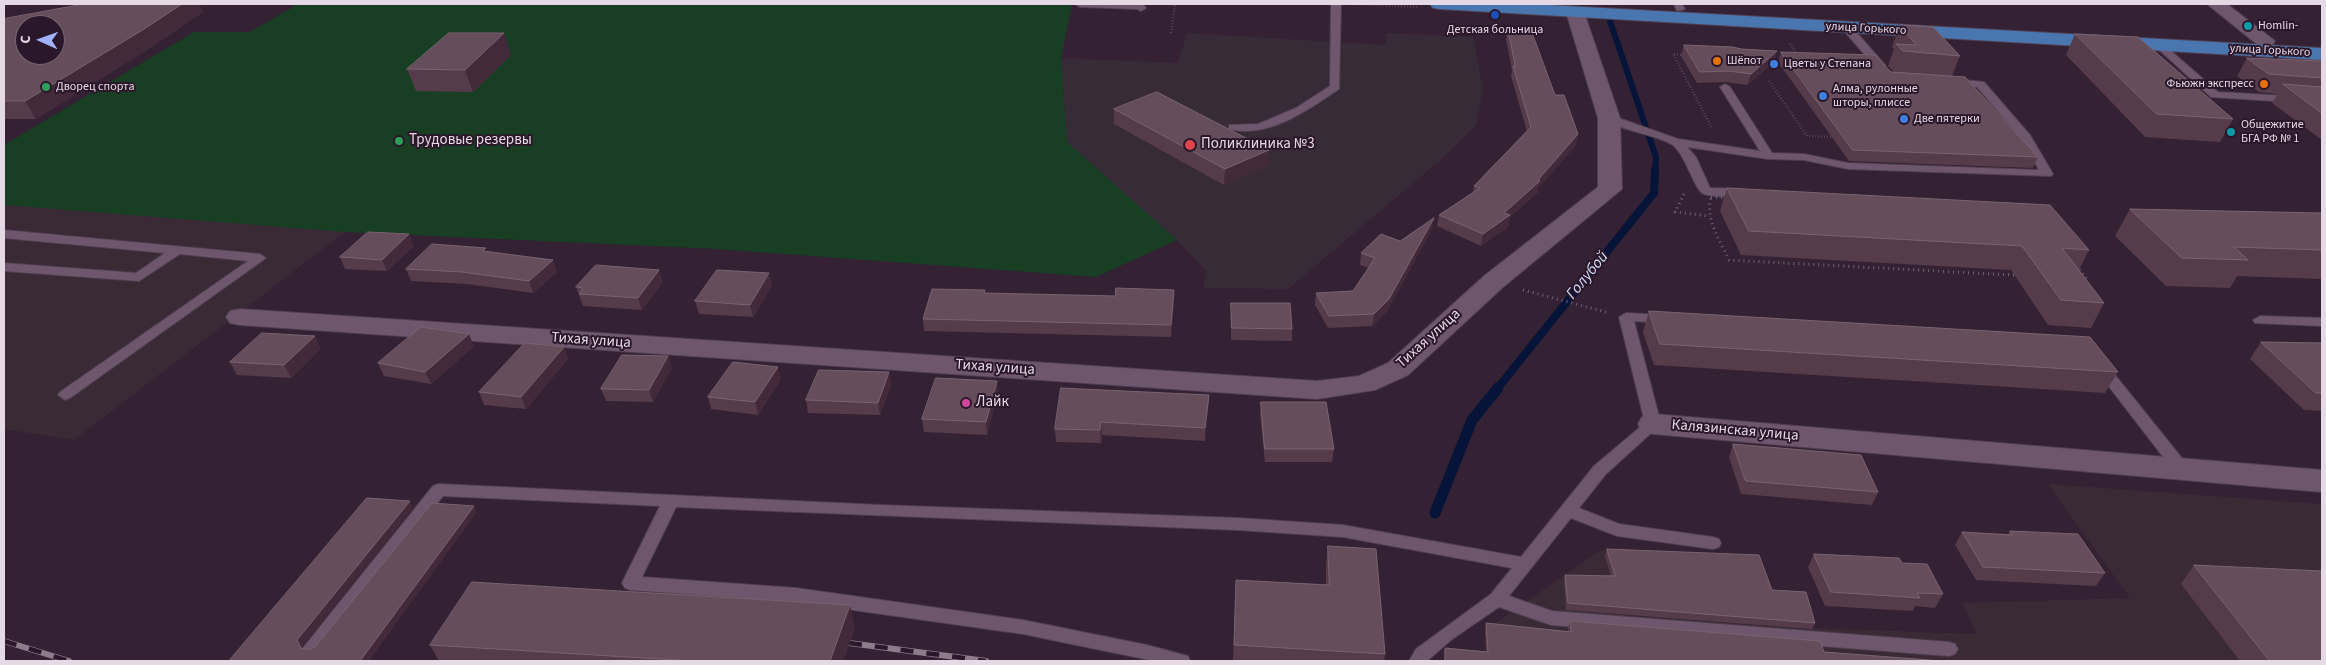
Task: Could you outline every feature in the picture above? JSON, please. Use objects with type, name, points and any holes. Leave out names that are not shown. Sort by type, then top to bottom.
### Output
[{"type":"main road","name":"улица Горького","points":[[1430,6],[1582,8],[1679,6],[2322,44]]},
{"type":"main road","name":"улица Горького","points":[[1582,8],[1848,28],[2322,54]]},
{"type":"street","points":[[2216,4],[2265,41]]},
{"type":"street","name":"Тихая улица","points":[[240,317],[1317,390],[1365,384],[1398,369],[1493,282],[1610,189],[1616,120],[1582,8]]},
{"type":"street","name":"Калязинская улица","points":[[1653,424],[2183,471],[2322,481]]},
{"type":"lane","points":[[1080,4],[1141,6],[1141,8]]},
{"type":"lane","points":[[1232,127],[1260,128],[1300,110],[1335,87],[1336,4]]},
{"type":"lane","points":[[1848,28],[1891,78]]},
{"type":"lane","points":[[2159,44],[2215,95],[2322,101]]},
{"type":"lane","points":[[2263,61],[2322,64]]},
{"type":"lane","points":[[1616,120],[1676,142],[1768,156],[1804,157],[1848,166],[2047,174],[2026,137],[1980,84],[1945,82]]},
{"type":"lane","points":[[1725,87],[1768,156]]},
{"type":"lane","points":[[1676,142],[1690,157],[1706,191],[1755,194]]},
{"type":"lane","points":[[4,234],[260,258],[65,395]]},
{"type":"lane","points":[[4,267],[139,277],[178,250]]},
{"type":"lane","points":[[1626,317],[1675,320]]},
{"type":"lane","name":"Калязинская улица","points":[[1626,317],[1653,424]]},
{"type":"lane","points":[[2260,320],[2322,322]]},
{"type":"lane","points":[[2093,357],[2183,471]]},
{"type":"lane","points":[[1418,661],[1422,654],[1445,635],[1497,599],[1600,470],[1653,424]]},
{"type":"lane","points":[[312,648],[439,490],[1238,524],[1343,531],[1524,564]]},
{"type":"lane","points":[[672,501],[631,583],[815,597],[1023,627],[1147,652],[1181,661]]},
{"type":"lane","points":[[1568,510],[1618,530],[1713,542]]},
{"type":"lane","points":[[1497,599],[1551,618],[1949,649]]},
{"type":"path","points":[[1171,33],[1176,4]]},
{"type":"path","points":[[1354,4],[1430,6]]},
{"type":"path","points":[[1693,55],[1673,54],[1713,130]]},
{"type":"path","points":[[1790,59],[1800,59]]},
{"type":"path","points":[[1769,81],[1807,136],[1833,137]]},
{"type":"path","points":[[1711,197],[2033,214],[2087,279],[1729,260],[1709,216],[1708,205],[1711,197]]},
{"type":"path","points":[[1493,282],[1626,317]]},
{"type":"shaded area","points":[[1187,33],[1386,45],[1386,33],[1473,37],[1483,89],[1476,125],[1444,157],[1288,289],[1203,288],[1207,272],[1177,240],[1067,142],[1061,58],[1178,63]]},
{"type":"shaded area","points":[[4,205],[345,232],[74,440],[4,429]]},
{"type":"shaded area","points":[[2048,484],[2322,504],[2322,661],[1444,661],[1486,659],[1485,630],[1601,550],[1756,558],[1769,596],[1803,598],[1813,628],[1977,634],[1962,603],[2130,598]]},
{"type":"green space","points":[[298,4],[1072,4],[1061,58],[1067,142],[1177,240],[1096,277],[717,249],[345,232],[4,205],[4,145],[194,32],[250,32]]},
{"type":"building","points":[[84,4],[182,4],[25,101],[4,101],[4,19],[15,17],[15,65],[65,65],[65,15],[25,15]]},
{"type":"building","points":[[1900,25],[1933,27],[1960,56],[1903,51],[1896,44],[1916,45]]},
{"type":"building","points":[[1508,29],[1531,30],[1555,95],[1564,95],[1578,134],[1538,180],[1540,181],[1504,213],[1510,215],[1483,234],[1439,215],[1480,188],[1474,186],[1531,127],[1513,66],[1515,66]]},
{"type":"building","points":[[449,33],[504,33],[465,70],[407,69]]},
{"type":"building","points":[[2075,34],[2138,37],[2233,119],[2157,114]]},
{"type":"building","points":[[1684,45],[1777,51],[1751,74],[1729,71],[1700,72]]},
{"type":"building","name":"Две пятерки","points":[[1781,52],[1875,55],[1891,72],[1965,77],[2038,157],[1853,150]]},
{"type":"building","points":[[2247,58],[2322,61],[2322,78],[2269,74]]},
{"type":"building","points":[[2283,84],[2322,87],[2322,113]]},
{"type":"building","points":[[1157,92],[1269,150],[1225,169],[1114,109]]},
{"type":"building","points":[[1727,188],[2050,205],[2089,250],[2062,248],[2104,303],[2061,300],[2022,246],[1749,231]]},
{"type":"building","points":[[2130,209],[2322,213],[2322,250],[2234,247],[2248,260],[2182,258]]},
{"type":"building","points":[[1434,218],[1389,299],[1374,314],[1329,316],[1316,293],[1353,291],[1375,258],[1361,253],[1381,234],[1400,241]]},
{"type":"building","points":[[368,232],[409,234],[382,260],[340,257]]},
{"type":"building","points":[[432,244],[486,248],[483,251],[553,260],[529,281],[462,272],[406,269]]},
{"type":"building","points":[[596,265],[659,270],[638,298],[579,294],[583,288],[576,287]]},
{"type":"building","points":[[717,270],[769,273],[750,305],[695,301]]},
{"type":"building","points":[[1116,288],[1174,290],[1171,325],[923,319],[932,289],[985,290],[984,293],[1115,296]]},
{"type":"building","points":[[1231,303],[1290,303],[1292,329],[1232,328]]},
{"type":"building","points":[[1649,311],[2090,337],[2118,372],[1660,344]]},
{"type":"building","points":[[421,327],[469,334],[425,372],[378,363]]},
{"type":"building","points":[[262,333],[315,336],[284,365],[230,362]]},
{"type":"building","points":[[2261,342],[2322,343],[2322,393],[2316,393]]},
{"type":"building","points":[[525,343],[564,347],[521,397],[479,392]]},
{"type":"building","points":[[622,355],[668,356],[649,390],[601,389]]},
{"type":"building","points":[[733,362],[778,367],[755,402],[708,397]]},
{"type":"building","points":[[819,370],[889,372],[878,403],[806,400]]},
{"type":"building","points":[[936,378],[997,381],[986,422],[922,419]]},
{"type":"building","points":[[1061,388],[1209,395],[1205,428],[1101,422],[1100,430],[1055,429]]},
{"type":"building","points":[[1261,402],[1326,402],[1334,449],[1265,449]]},
{"type":"building","points":[[1733,444],[1861,455],[1878,492],[1746,481]]},
{"type":"building","points":[[367,498],[410,501],[297,640],[301,648],[308,650],[315,647],[432,503],[474,506],[360,661],[229,661]]},
{"type":"building","points":[[2010,531],[2078,534],[2105,573],[1983,567],[1962,532],[2012,535]]},
{"type":"building","points":[[1328,546],[1376,549],[1385,654],[1234,645],[1236,580],[1329,585]]},
{"type":"building","points":[[1607,549],[1759,555],[1772,590],[1806,592],[1815,623],[1568,603],[1565,575],[1615,576]]},
{"type":"building","points":[[1814,554],[1899,558],[1902,563],[1927,564],[1943,594],[1917,593],[1920,598],[1831,592]]},
{"type":"building","points":[[2194,565],[2322,571],[2322,661],[2270,661]]},
{"type":"building","points":[[472,582],[850,605],[830,661],[693,661],[430,645]]},
{"type":"building","points":[[1570,621],[1820,641],[1824,652],[1942,661],[1445,661],[1445,648],[1488,652],[1486,623],[1571,632]]},
{"type":"waterway","name":"Голубой","points":[[1610,21],[1656,157],[1655,172]]},
{"type":"waterway","name":"Голубой","points":[[1497,389],[1654,193],[1655,170]]},
{"type":"waterway","name":"Голубой","points":[[1435,513],[1472,420],[1498,388]]},
{"type":"railway","points":[[4,641],[69,661]]},
{"type":"railway","points":[[849,643],[986,661]]},
{"type":"place","name":"Детская больница","points":[[1495,15]]},
{"type":"place","name":"Homlin-","points":[[2248,26]]},
{"type":"place","name":"Шёпот","points":[[1717,61]]},
{"type":"place","name":"Цветы у Степана","points":[[1774,64]]},
{"type":"place","name":"Фьюжн экспресс","points":[[2264,84]]},
{"type":"place","name":"Дворец спорта","points":[[46,87]]},
{"type":"place","name":"Алма, рулонные шторы, плиссе","points":[[1823,96]]},
{"type":"place","name":"Две пятерки","points":[[1904,119]]},
{"type":"place","name":"Общежитие БГА РФ № 1","points":[[2231,132]]},
{"type":"place","name":"Трудовые резервы","points":[[399,141]]},
{"type":"place","name":"Поликлиника №3","points":[[1190,145]]},
{"type":"place","name":"Лайк","points":[[966,403]]}]
